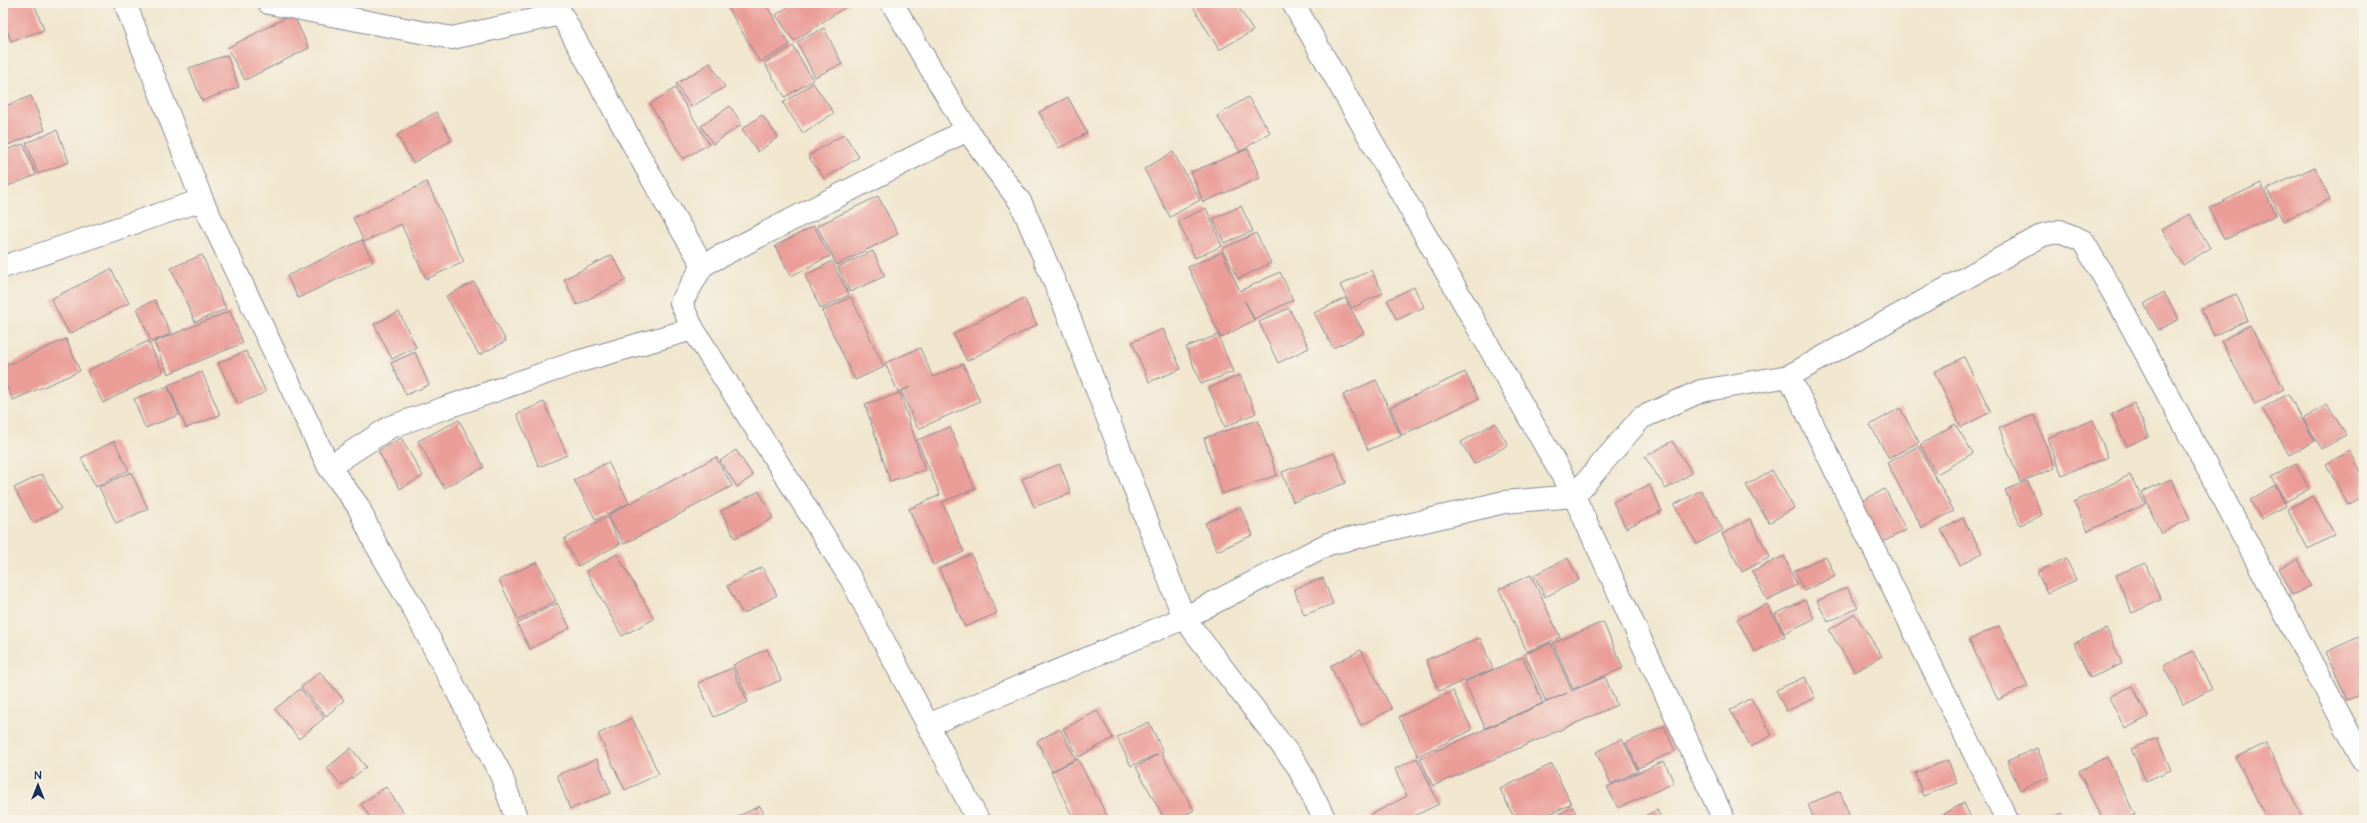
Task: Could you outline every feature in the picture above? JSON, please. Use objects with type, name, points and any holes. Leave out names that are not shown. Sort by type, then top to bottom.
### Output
[{"type":"street","points":[[124,3],[202,200],[329,467],[358,506],[374,541],[417,615],[501,775],[517,820]]},
{"type":"street","points":[[269,3],[452,38],[558,8],[665,202],[703,265]]},
{"type":"street","points":[[892,3],[967,130],[1021,202],[1070,319],[1184,618],[1297,765],[1325,820]]},
{"type":"street","points":[[1293,3],[1574,496],[1724,820]]},
{"type":"street","points":[[967,130],[703,265],[681,303],[693,329],[851,579],[978,820]]},
{"type":"street","points":[[3,268],[202,200]]},
{"type":"street","points":[[928,725],[1184,618],[1328,544],[1504,502],[1574,496],[1641,418],[1701,392],[1789,376],[2043,235],[2060,231],[2083,241],[2119,303],[2364,761]]},
{"type":"street","points":[[329,467],[390,427],[577,362],[693,329]]},
{"type":"street","points":[[1789,376],[2007,820]]},
{"type":"building","points":[[3,3],[34,3],[44,30],[11,41],[3,19]]},
{"type":"building","points":[[725,3],[765,3],[790,45],[760,62]]},
{"type":"building","points":[[794,3],[851,3],[794,41],[776,15]]},
{"type":"building","points":[[1191,3],[1236,3],[1253,31],[1219,50]]},
{"type":"building","points":[[293,14],[309,48],[245,80],[227,48]]},
{"type":"building","points":[[824,28],[842,64],[815,77],[797,42]]},
{"type":"building","points":[[793,46],[813,80],[785,97],[764,63]]},
{"type":"building","points":[[227,55],[239,87],[202,101],[189,68]]},
{"type":"building","points":[[710,63],[725,87],[691,107],[676,84]]},
{"type":"building","points":[[813,83],[834,113],[803,133],[783,103]]},
{"type":"building","points":[[675,88],[709,144],[683,159],[650,104]]},
{"type":"building","points":[[31,96],[45,130],[3,147],[3,107]]},
{"type":"building","points":[[1068,97],[1087,133],[1059,148],[1039,112]]},
{"type":"building","points":[[1248,97],[1270,132],[1240,152],[1217,116]]},
{"type":"building","points":[[730,106],[742,124],[713,144],[701,126]]},
{"type":"building","points":[[436,112],[452,140],[413,163],[397,135]]},
{"type":"building","points":[[762,115],[778,137],[758,152],[742,129]]},
{"type":"building","points":[[57,130],[69,162],[38,174],[26,143]]},
{"type":"building","points":[[844,134],[859,157],[824,179],[808,156]]},
{"type":"building","points":[[23,144],[36,175],[3,188],[3,151]]},
{"type":"building","points":[[1248,149],[1260,178],[1203,202],[1191,172]]},
{"type":"building","points":[[1173,152],[1200,200],[1170,217],[1144,169]]},
{"type":"building","points":[[2315,167],[2330,199],[2283,221],[2267,189]]},
{"type":"building","points":[[427,182],[464,262],[426,279],[401,224],[364,242],[353,218]]},
{"type":"building","points":[[2261,183],[2276,215],[2224,240],[2209,208]]},
{"type":"building","points":[[878,196],[898,234],[837,265],[817,226]]},
{"type":"building","points":[[1241,206],[1253,231],[1224,243],[1213,219]]},
{"type":"building","points":[[1206,208],[1222,246],[1195,258],[1178,221]]},
{"type":"building","points":[[2190,214],[2210,248],[2183,265],[2162,230]]},
{"type":"building","points":[[814,226],[830,256],[791,276],[775,246]]},
{"type":"building","points":[[1256,233],[1271,263],[1238,279],[1222,249]]},
{"type":"building","points":[[362,240],[373,262],[298,298],[287,276]]},
{"type":"building","points":[[873,251],[885,276],[850,292],[838,267]]},
{"type":"building","points":[[1222,252],[1240,291],[1280,272],[1293,300],[1254,319],[1245,301],[1254,320],[1221,338],[1188,267]]},
{"type":"building","points":[[202,255],[226,309],[195,322],[171,268]]},
{"type":"building","points":[[612,255],[626,280],[577,305],[564,279]]},
{"type":"building","points":[[832,261],[849,295],[821,309],[805,276]]},
{"type":"building","points":[[111,269],[129,303],[69,334],[51,299]]},
{"type":"building","points":[[1371,270],[1383,293],[1352,308],[1340,285]]},
{"type":"building","points":[[474,282],[506,341],[479,355],[446,296]]},
{"type":"building","points":[[1414,287],[1424,307],[1397,320],[1387,300]]},
{"type":"building","points":[[2164,292],[2179,319],[2159,330],[2144,304]]},
{"type":"building","points":[[2236,294],[2248,320],[2214,336],[2201,309]]},
{"type":"building","points":[[851,297],[884,367],[855,380],[822,311]]},
{"type":"building","points":[[1024,298],[1037,325],[967,361],[953,334]]},
{"type":"building","points":[[1345,298],[1364,333],[1333,348],[1314,313]]},
{"type":"building","points":[[155,300],[171,334],[151,342],[137,308]]},
{"type":"building","points":[[1289,308],[1309,348],[1278,363],[1259,322]]},
{"type":"building","points":[[230,311],[243,343],[168,374],[154,342]]},
{"type":"building","points":[[399,312],[416,347],[392,359],[374,324]]},
{"type":"building","points":[[2250,325],[2284,389],[2255,404],[2221,341]]},
{"type":"building","points":[[1163,329],[1181,369],[1149,382],[1132,342]]},
{"type":"building","points":[[1218,335],[1233,372],[1201,384],[1186,347]]},
{"type":"building","points":[[66,339],[80,371],[13,400],[3,378],[3,367]]},
{"type":"building","points":[[148,341],[163,372],[103,403],[87,371]]},
{"type":"building","points":[[920,348],[933,377],[963,364],[980,401],[918,429],[901,391],[910,387],[898,392],[885,363]]},
{"type":"building","points":[[246,351],[266,392],[238,404],[218,363]]},
{"type":"building","points":[[415,352],[429,385],[406,395],[391,363]]},
{"type":"building","points":[[1964,357],[1991,412],[1961,427],[1934,372]]},
{"type":"building","points":[[202,372],[220,415],[186,428],[168,385]]},
{"type":"building","points":[[1465,372],[1478,399],[1402,435],[1390,407]]},
{"type":"building","points":[[1240,375],[1256,413],[1225,427],[1209,388]]},
{"type":"building","points":[[1376,380],[1401,436],[1368,450],[1343,395]]},
{"type":"building","points":[[168,386],[179,415],[145,428],[134,399]]},
{"type":"building","points":[[900,393],[925,470],[890,481],[865,404]]},
{"type":"building","points":[[2288,394],[2315,441],[2289,455],[2262,408]]},
{"type":"building","points":[[544,402],[567,455],[539,467],[517,414]]},
{"type":"building","points":[[2134,403],[2149,436],[2127,446],[2111,414]]},
{"type":"building","points":[[2327,404],[2346,435],[2322,449],[2303,419]]},
{"type":"building","points":[[1900,408],[1919,442],[1889,458],[1870,425]]},
{"type":"building","points":[[2034,415],[2055,468],[2020,482],[1999,428]]},
{"type":"building","points":[[459,420],[484,467],[444,488],[418,441]]},
{"type":"building","points":[[1258,420],[1277,475],[1222,494],[1204,438]]},
{"type":"building","points":[[2093,420],[2108,457],[2062,475],[2047,438]]},
{"type":"building","points":[[1495,423],[1508,445],[1474,464],[1461,442]]},
{"type":"building","points":[[1955,424],[1973,453],[1937,474],[1920,445]]},
{"type":"building","points":[[950,427],[975,489],[942,502],[964,552],[933,565],[909,509],[940,495],[917,440]]},
{"type":"building","points":[[401,438],[423,476],[400,489],[378,451]]},
{"type":"building","points":[[114,441],[129,470],[96,487],[81,458]]},
{"type":"building","points":[[1672,441],[1692,473],[1666,489],[1645,457]]},
{"type":"building","points":[[1918,446],[1954,511],[1922,528],[1887,463]]},
{"type":"building","points":[[736,450],[753,476],[737,487],[720,461]]},
{"type":"building","points":[[2350,451],[2364,477],[2364,496],[2348,505],[2326,464]]},
{"type":"building","points":[[1334,453],[1346,483],[1293,502],[1282,472]]},
{"type":"building","points":[[716,457],[732,486],[624,544],[608,515]]},
{"type":"building","points":[[608,462],[629,503],[596,520],[574,480]]},
{"type":"building","points":[[1060,464],[1071,493],[1034,507],[1022,479]]},
{"type":"building","points":[[2296,464],[2309,489],[2285,502],[2272,477]]},
{"type":"building","points":[[1772,470],[1794,508],[1769,523],[1746,485]]},
{"type":"building","points":[[131,472],[148,509],[116,523],[99,487]]},
{"type":"building","points":[[42,474],[61,509],[33,523],[14,488]]},
{"type":"building","points":[[2130,475],[2145,504],[2088,531],[2074,502]]},
{"type":"building","points":[[2171,479],[2190,519],[2161,533],[2142,492]]},
{"type":"building","points":[[2027,481],[2042,515],[2020,525],[2005,490]]},
{"type":"building","points":[[1649,485],[1662,511],[1626,528],[1613,502]]},
{"type":"building","points":[[2275,485],[2286,506],[2261,519],[2250,500]]},
{"type":"building","points":[[1885,489],[1906,530],[1881,543],[1860,502]]},
{"type":"building","points":[[1701,490],[1723,530],[1697,544],[1674,505]]},
{"type":"building","points":[[759,491],[773,518],[735,538],[721,511]]},
{"type":"building","points":[[2313,496],[2335,535],[2308,549],[2287,509]]},
{"type":"building","points":[[1240,507],[1253,535],[1217,551],[1205,523]]},
{"type":"building","points":[[607,517],[620,544],[578,566],[564,539]]},
{"type":"building","points":[[1963,518],[1982,553],[1960,565],[1941,530]]},
{"type":"building","points":[[1750,519],[1770,557],[1742,572],[1722,534]]},
{"type":"building","points":[[617,554],[654,619],[622,636],[586,571]]},
{"type":"building","points":[[971,554],[997,613],[965,627],[939,569]]},
{"type":"building","points":[[1784,556],[1797,585],[1767,600],[1752,571]]},
{"type":"building","points":[[1826,556],[1835,576],[1804,591],[1794,571]]},
{"type":"building","points":[[1568,558],[1579,580],[1545,597],[1534,575]]},
{"type":"building","points":[[2066,558],[2076,580],[2047,593],[2037,572]]},
{"type":"building","points":[[2298,559],[2311,586],[2292,595],[2279,568]]},
{"type":"building","points":[[537,562],[556,601],[518,620],[499,580]]},
{"type":"building","points":[[2145,563],[2161,600],[2132,613],[2116,575]]},
{"type":"building","points":[[762,567],[777,595],[743,614],[727,586]]},
{"type":"building","points":[[1531,575],[1560,637],[1527,652],[1499,589]]},
{"type":"building","points":[[1323,578],[1333,604],[1304,615],[1294,589]]},
{"type":"building","points":[[1847,587],[1858,608],[1828,622],[1817,601]]},
{"type":"building","points":[[1805,600],[1814,619],[1784,633],[1775,614]]},
{"type":"building","points":[[557,603],[570,628],[530,649],[517,624]]},
{"type":"building","points":[[1767,604],[1785,636],[1755,652],[1737,619]]},
{"type":"building","points":[[1855,614],[1882,656],[1855,672],[1829,630]]},
{"type":"building","points":[[1603,622],[1623,668],[1573,689],[1553,643]]},
{"type":"building","points":[[1999,626],[2028,686],[1998,700],[1969,640]]},
{"type":"building","points":[[2107,629],[2122,664],[2090,678],[2074,643]]},
{"type":"building","points":[[2359,637],[2364,648],[2364,693],[2347,700],[2326,652]]},
{"type":"building","points":[[1480,638],[1493,669],[1439,691],[1426,660]]},
{"type":"building","points":[[1551,643],[1572,691],[1605,677],[1617,705],[1433,786],[1420,758],[1567,693],[1546,702],[1525,654]]},
{"type":"building","points":[[767,649],[781,680],[747,695],[733,665]]},
{"type":"building","points":[[1361,650],[1392,709],[1361,725],[1330,666]]},
{"type":"building","points":[[2193,651],[2212,689],[2183,704],[2163,666]]},
{"type":"building","points":[[1523,657],[1543,703],[1485,728],[1465,682]]},
{"type":"building","points":[[732,668],[748,702],[714,717],[698,683]]},
{"type":"building","points":[[320,672],[344,700],[326,716],[301,687]]},
{"type":"building","points":[[1805,677],[1815,698],[1786,711],[1776,690]]},
{"type":"building","points":[[2132,686],[2148,717],[2125,729],[2109,697]]},
{"type":"building","points":[[300,689],[324,718],[299,739],[275,709]]},
{"type":"building","points":[[1453,691],[1472,730],[1418,756],[1399,717]]},
{"type":"building","points":[[1751,698],[1772,735],[1751,747],[1730,710]]},
{"type":"building","points":[[1097,711],[1113,738],[1079,757],[1063,729]]},
{"type":"building","points":[[632,718],[659,774],[625,790],[598,734]]},
{"type":"building","points":[[1149,722],[1163,752],[1161,753],[1194,810],[1176,820],[1165,820],[1136,767],[1158,754],[1131,766],[1117,737]]},
{"type":"building","points":[[1664,726],[1675,751],[1638,768],[1626,743]]},
{"type":"building","points":[[1060,729],[1076,759],[1052,771],[1037,741]]},
{"type":"building","points":[[2157,738],[2171,770],[2146,781],[2131,749]]},
{"type":"building","points":[[1622,739],[1638,771],[1611,784],[1596,752]]},
{"type":"building","points":[[2266,743],[2303,819],[2267,820],[2236,758]]},
{"type":"building","points":[[351,748],[366,767],[342,786],[327,768]]},
{"type":"building","points":[[2037,748],[2049,777],[2020,790],[2007,761]]},
{"type":"building","points":[[2107,757],[2135,815],[2123,820],[2102,820],[2079,771]]},
{"type":"building","points":[[1417,758],[1439,804],[1416,815],[1418,820],[1373,820],[1370,815],[1407,796],[1395,769]]},
{"type":"building","points":[[597,759],[611,793],[570,809],[557,775]]},
{"type":"building","points":[[1078,759],[1109,820],[1074,820],[1051,772]]},
{"type":"building","points":[[1948,760],[1957,783],[1923,796],[1915,773]]},
{"type":"building","points":[[1664,761],[1674,783],[1618,808],[1607,787]]},
{"type":"building","points":[[1552,764],[1571,804],[1538,820],[1515,820],[1500,789]]},
{"type":"building","points":[[386,787],[409,820],[372,820],[361,804]]},
{"type":"building","points":[[1840,791],[1851,820],[1814,820],[1808,804]]},
{"type":"building","points":[[1964,803],[1972,820],[1945,820],[1942,815]]},
{"type":"building","points":[[760,806],[767,820],[730,820]]},
{"type":"building","points":[[1573,807],[1579,820],[1547,820]]},
{"type":"building","points":[[1657,810],[1662,820],[1636,820]]},
{"type":"building","points":[[2062,813],[2065,820],[2045,820]]}]
